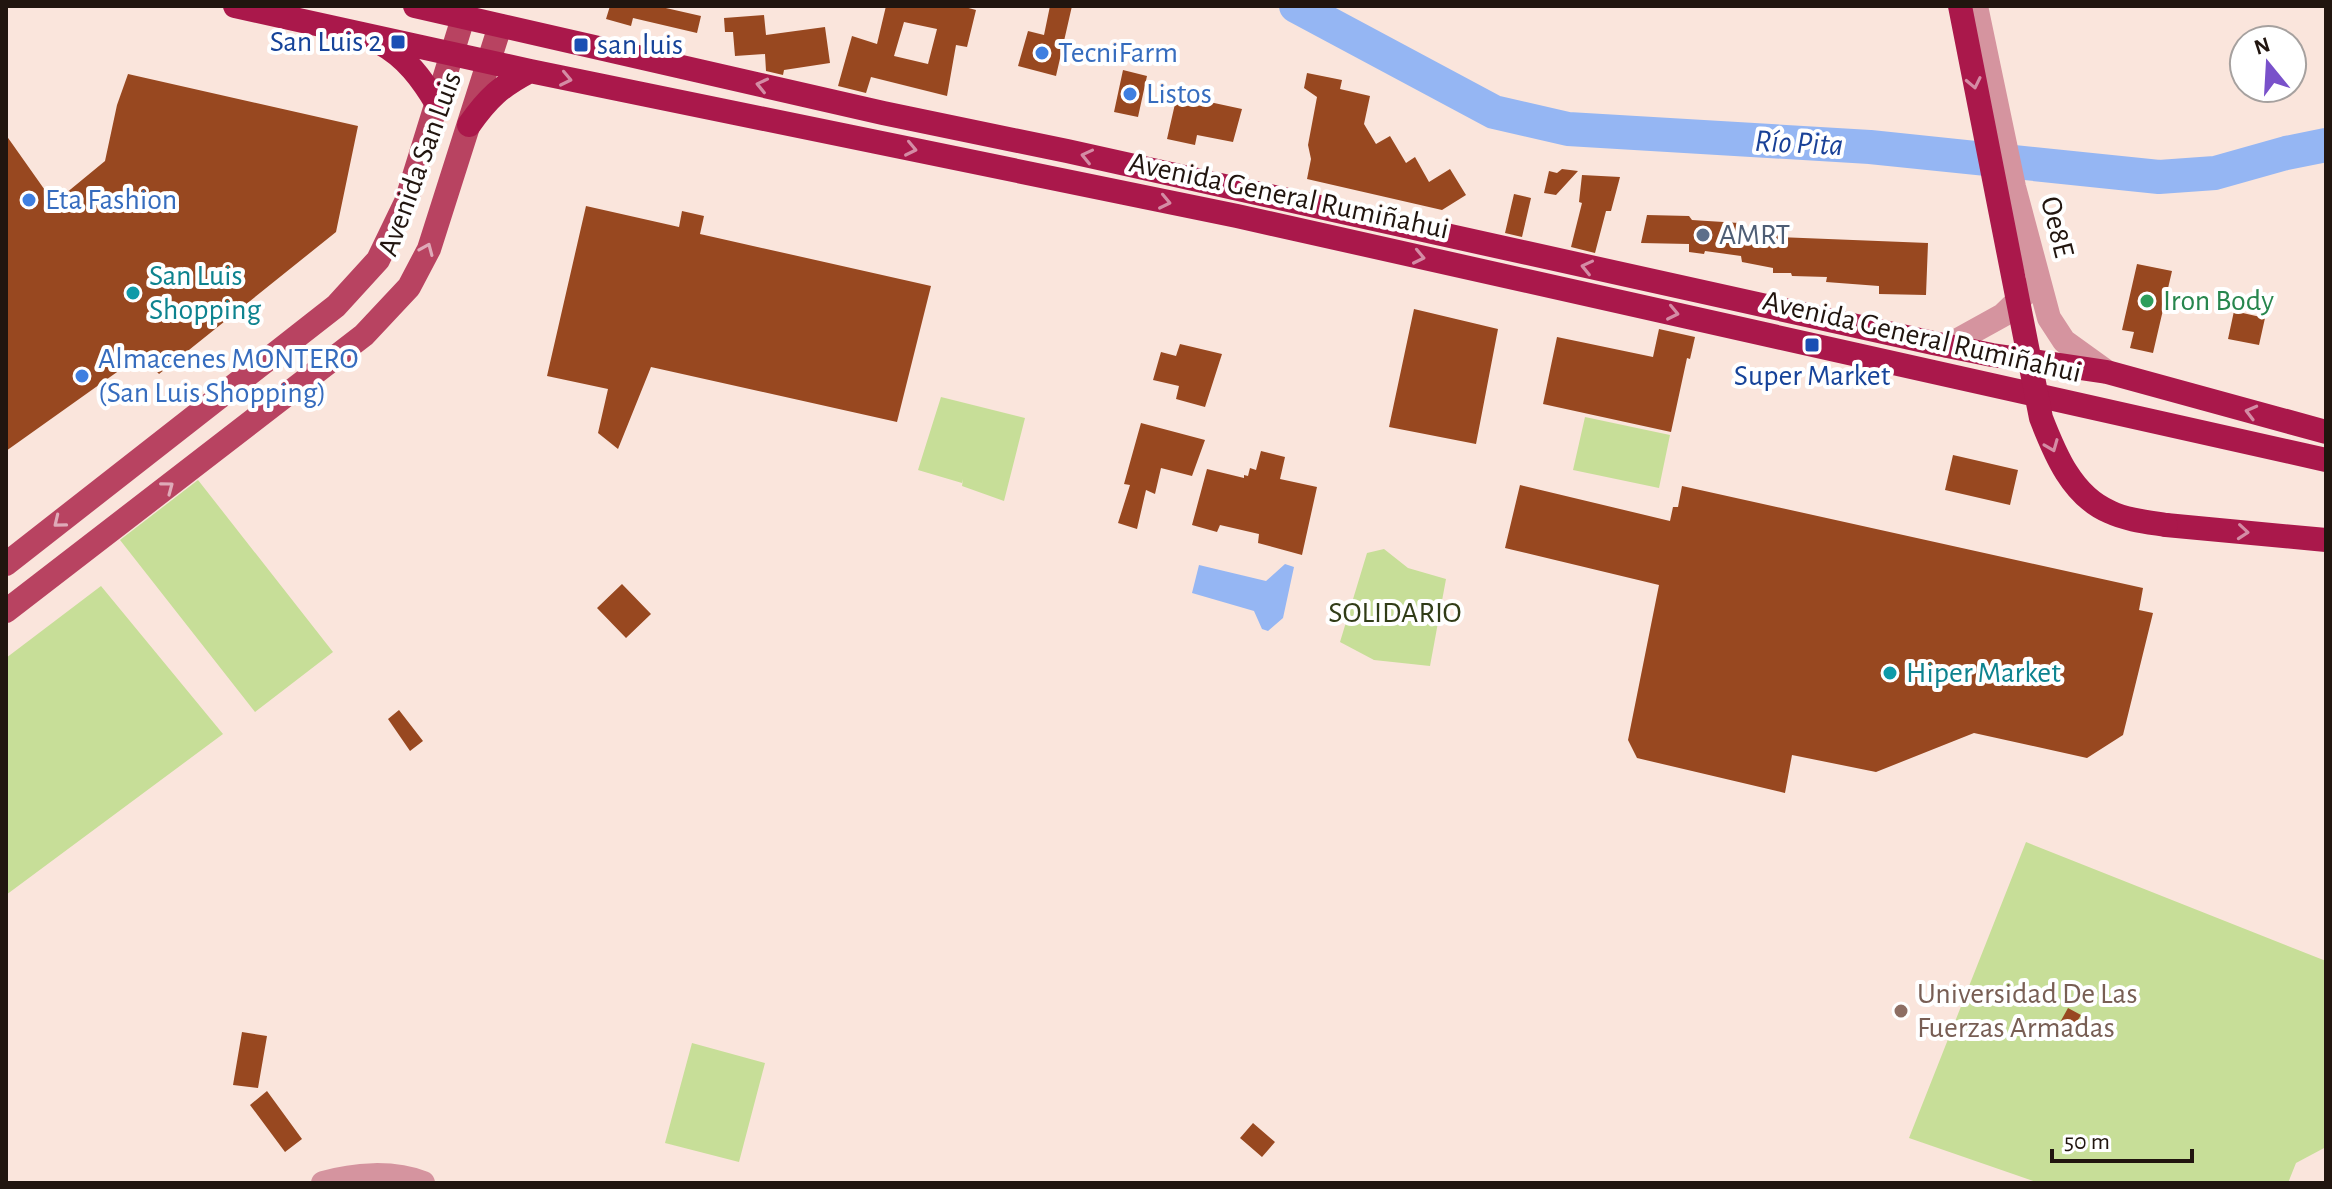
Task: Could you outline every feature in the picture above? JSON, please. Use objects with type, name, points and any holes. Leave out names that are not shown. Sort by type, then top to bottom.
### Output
[{"type":"highway","name":"Avenida General Rumiñahui","points":[[235,6],[530,71],[1237,216],[2326,460]]},
{"type":"highway","name":"Avenida General Rumiñahui","points":[[415,6],[883,113],[1947,346],[2107,372],[2326,432]]},
{"type":"highway","points":[[1960,6],[2041,418],[2059,464],[2084,494],[2108,512],[2166,525],[2326,540]]},
{"type":"highway","points":[[368,36],[409,64],[437,104]]},
{"type":"highway","points":[[469,125],[485,102],[505,84],[530,71]]},
{"type":"main road","name":"Avenida San Luis","points":[[6,564],[336,306],[378,260],[406,202],[463,18]]},
{"type":"main road","name":"Avenida San Luis","points":[[6,611],[364,335],[409,287],[429,249],[500,26]]},
{"type":"main road","points":[[336,306],[364,335]]},
{"type":"street","name":"Oe8E","points":[[1976,6],[2014,187],[2049,318],[2064,341],[2107,372]]},
{"type":"street","name":"Oe8E","points":[[1947,346],[2003,315],[2038,282]]},
{"type":"street","points":[[323,1183],[339,1178],[379,1175],[423,1183]]},
{"type":"green space","points":[[941,397],[1025,418],[1004,501],[962,486],[963,479],[962,483],[918,470]]},
{"type":"green space","points":[[1585,417],[1670,435],[1659,488],[1573,470]]},
{"type":"green space","points":[[198,480],[333,652],[255,712],[120,540]]},
{"type":"green space","name":"SOLIDARIO","points":[[1384,549],[1408,568],[1446,579],[1430,666],[1374,660],[1340,642],[1367,553]]},
{"type":"green space","points":[[101,586],[223,734],[6,895],[6,658]]},
{"type":"green space","points":[[2026,842],[2326,961],[2326,1147],[2296,1163],[2288,1183],[2039,1183],[1909,1138]]},
{"type":"green space","points":[[692,1043],[765,1063],[739,1162],[665,1143]]},
{"type":"water","points":[[1285,564],[1294,567],[1283,618],[1268,631],[1262,629],[1254,611],[1192,593],[1199,565],[1266,581]]},
{"type":"building","points":[[610,6],[657,6],[701,16],[697,33],[633,18],[631,26],[606,19]]},
{"type":"building","points":[[886,6],[961,6],[976,10],[967,47],[956,45],[947,96],[871,77],[866,93],[838,86],[852,36],[877,44]],"holes":[[[904,22],[937,29],[928,64],[894,56]]]},
{"type":"building","name":"TecniFarm","points":[[1050,6],[1072,6],[1056,76],[1018,66],[1028,31],[1044,35]]},
{"type":"building","points":[[764,15],[766,35],[825,27],[830,63],[784,70],[783,75],[766,71],[765,54],[735,56],[733,32],[725,32],[724,18]]},
{"type":"building","name":"Listos","points":[[1123,70],[1147,76],[1138,117],[1114,112]]},
{"type":"building","points":[[1307,73],[1342,80],[1340,89],[1370,96],[1364,124],[1376,144],[1390,136],[1406,163],[1415,157],[1429,182],[1450,169],[1466,195],[1442,210],[1307,179],[1311,159],[1308,145],[1317,97],[1304,88]]},
{"type":"building","name":"San Luis Shopping","points":[[128,74],[358,126],[336,232],[159,374],[141,355],[6,451],[6,135],[54,203],[105,161],[117,105]]},
{"type":"building","points":[[1177,95],[1242,109],[1233,142],[1197,135],[1195,145],[1167,139]]},
{"type":"building","points":[[1562,169],[1578,171],[1556,195],[1544,193],[1549,171],[1557,173]]},
{"type":"building","points":[[1582,175],[1620,177],[1611,211],[1606,211],[1595,253],[1571,247],[1582,203],[1579,202]]},
{"type":"building","points":[[1514,194],[1531,198],[1522,237],[1505,233]]},
{"type":"building","points":[[586,206],[679,227],[682,211],[704,216],[700,234],[931,286],[897,422],[651,367],[618,449],[598,433],[608,389],[547,376]]},
{"type":"building","points":[[1647,215],[1689,216],[1692,220],[1739,223],[1744,228],[1776,230],[1778,237],[1928,243],[1926,295],[1879,294],[1879,286],[1826,282],[1827,277],[1773,273],[1773,268],[1742,262],[1741,256],[1689,252],[1689,244],[1641,243]]},
{"type":"building","name":"Iron Body","points":[[2137,264],[2172,271],[2153,353],[2130,348],[2134,332],[2122,330]]},
{"type":"building","points":[[1414,309],[1498,329],[1476,444],[1389,427]]},
{"type":"building","points":[[2234,311],[2265,318],[2259,345],[2228,339]]},
{"type":"building","points":[[1659,329],[1695,337],[1690,359],[1687,358],[1671,432],[1543,404],[1557,337],[1653,357]]},
{"type":"building","points":[[1180,344],[1222,354],[1205,407],[1176,399],[1179,386],[1153,380],[1161,352],[1176,356]]},
{"type":"building","points":[[1141,423],[1205,440],[1192,476],[1161,468],[1155,494],[1146,490],[1137,529],[1118,523],[1130,485],[1124,484]]},
{"type":"building","points":[[1261,451],[1285,457],[1280,479],[1317,487],[1302,555],[1258,543],[1259,534],[1220,525],[1217,532],[1192,525],[1207,469],[1244,478],[1244,475],[1248,476],[1250,468],[1256,470]]},
{"type":"building","points":[[1953,455],[2018,470],[2010,505],[1945,490]]},
{"type":"building","name":"Hiper Market","points":[[1520,485],[1670,521],[1673,507],[1678,507],[1682,486],[2143,588],[2139,610],[2153,613],[2123,735],[2087,758],[1974,733],[1876,772],[1792,755],[1785,793],[1637,758],[1628,740],[1659,585],[1505,548]]},
{"type":"building","points":[[622,584],[651,614],[626,638],[597,608]]},
{"type":"building","points":[[399,710],[423,741],[410,751],[388,719]]},
{"type":"building","points":[[2068,1008],[2081,1015],[2070,1033],[2058,1026]]},
{"type":"building","points":[[242,1032],[267,1036],[258,1088],[233,1085]]},
{"type":"building","points":[[267,1091],[302,1139],[285,1152],[250,1105]]},
{"type":"building","points":[[1253,1123],[1275,1142],[1262,1157],[1240,1138]]},
{"type":"waterway","name":"Río Pita","points":[[1296,6],[1494,112],[1568,129],[1870,147],[2159,177],[2215,173],[2326,145]]},
{"type":"place","name":"San Luis 2","points":[[398,42]]},
{"type":"place","name":"san luis","points":[[581,45]]},
{"type":"place","name":"TecniFarm","points":[[1042,53]]},
{"type":"place","name":"Listos","points":[[1130,94]]},
{"type":"place","name":"Eta Fashion","points":[[29,200]]},
{"type":"place","name":"AMRT","points":[[1703,235]]},
{"type":"place","name":"San Luis Shopping","points":[[133,293]]},
{"type":"place","name":"Iron Body","points":[[2147,301]]},
{"type":"place","name":"Super Market","points":[[1812,345]]},
{"type":"place","name":"Almacenes MONTERO (San Luis Shopping)","points":[[82,376]]},
{"type":"place","name":"Hiper Market","points":[[1890,673]]},
{"type":"place","name":"Universidad De Las Fuerzas Armadas","points":[[1901,1011]]}]
